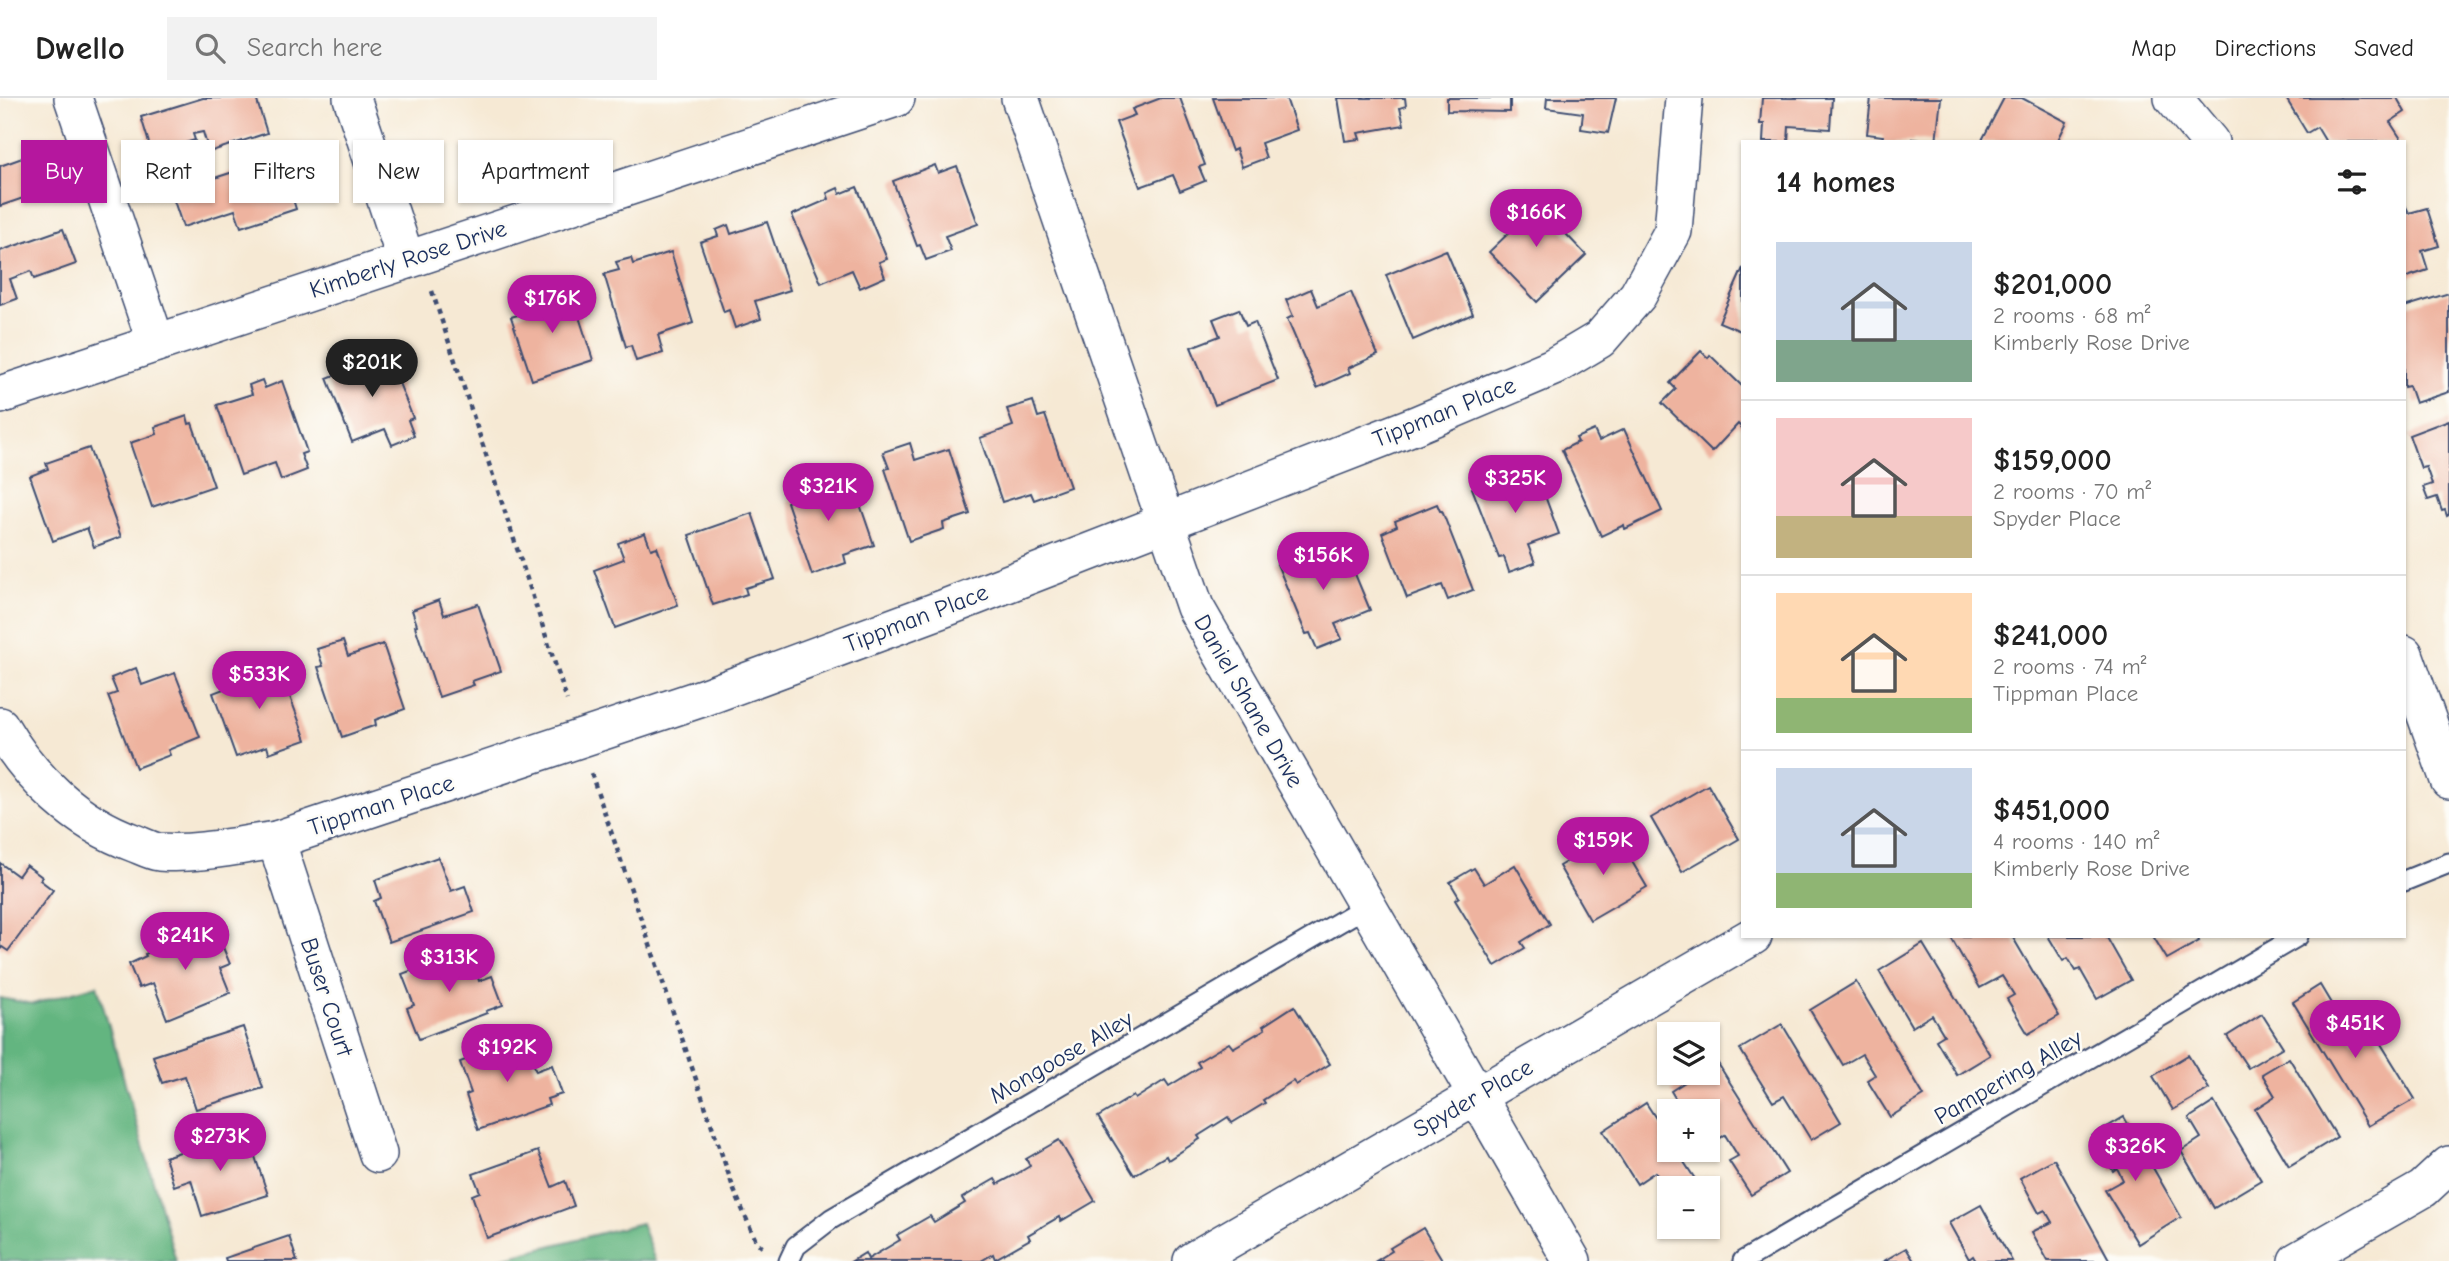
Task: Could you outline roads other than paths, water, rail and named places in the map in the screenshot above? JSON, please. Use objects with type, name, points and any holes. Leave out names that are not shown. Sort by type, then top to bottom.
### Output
[{"type":"street","points":[[74,98],[156,343]]},
{"type":"street","points":[[352,98],[406,260]]},
{"type":"street","name":"Kimberly Rose Drive","points":[[0,395],[896,98]]},
{"type":"street","name":"Daniel Shane Drive","points":[[1020,98],[1195,607],[1572,1261]]},
{"type":"street","name":"Tippman Place","points":[[0,726],[17,754],[66,806],[107,834],[158,852],[206,850],[276,840],[705,697],[945,608],[1429,420],[1553,367],[1600,339],[1638,295],[1673,231],[1684,98]]},
{"type":"street","points":[[2173,98],[2208,140]]},
{"type":"street","points":[[2406,660],[2449,780]]},
{"type":"street","name":"Buser Court","points":[[276,840],[378,1154]]},
{"type":"street","name":"Spyder Place","points":[[1192,1261],[1750,938]]},
{"type":"street","points":[[2297,1261],[2423,1188],[2449,1165]]},
{"type":"lane","points":[[2406,880],[2449,863]]},
{"type":"lane","name":"Mongoose Alley","points":[[781,1258],[831,1219],[1367,906]]},
{"type":"lane","name":"Pampering Alley","points":[[1743,1261],[2295,938]]}]
